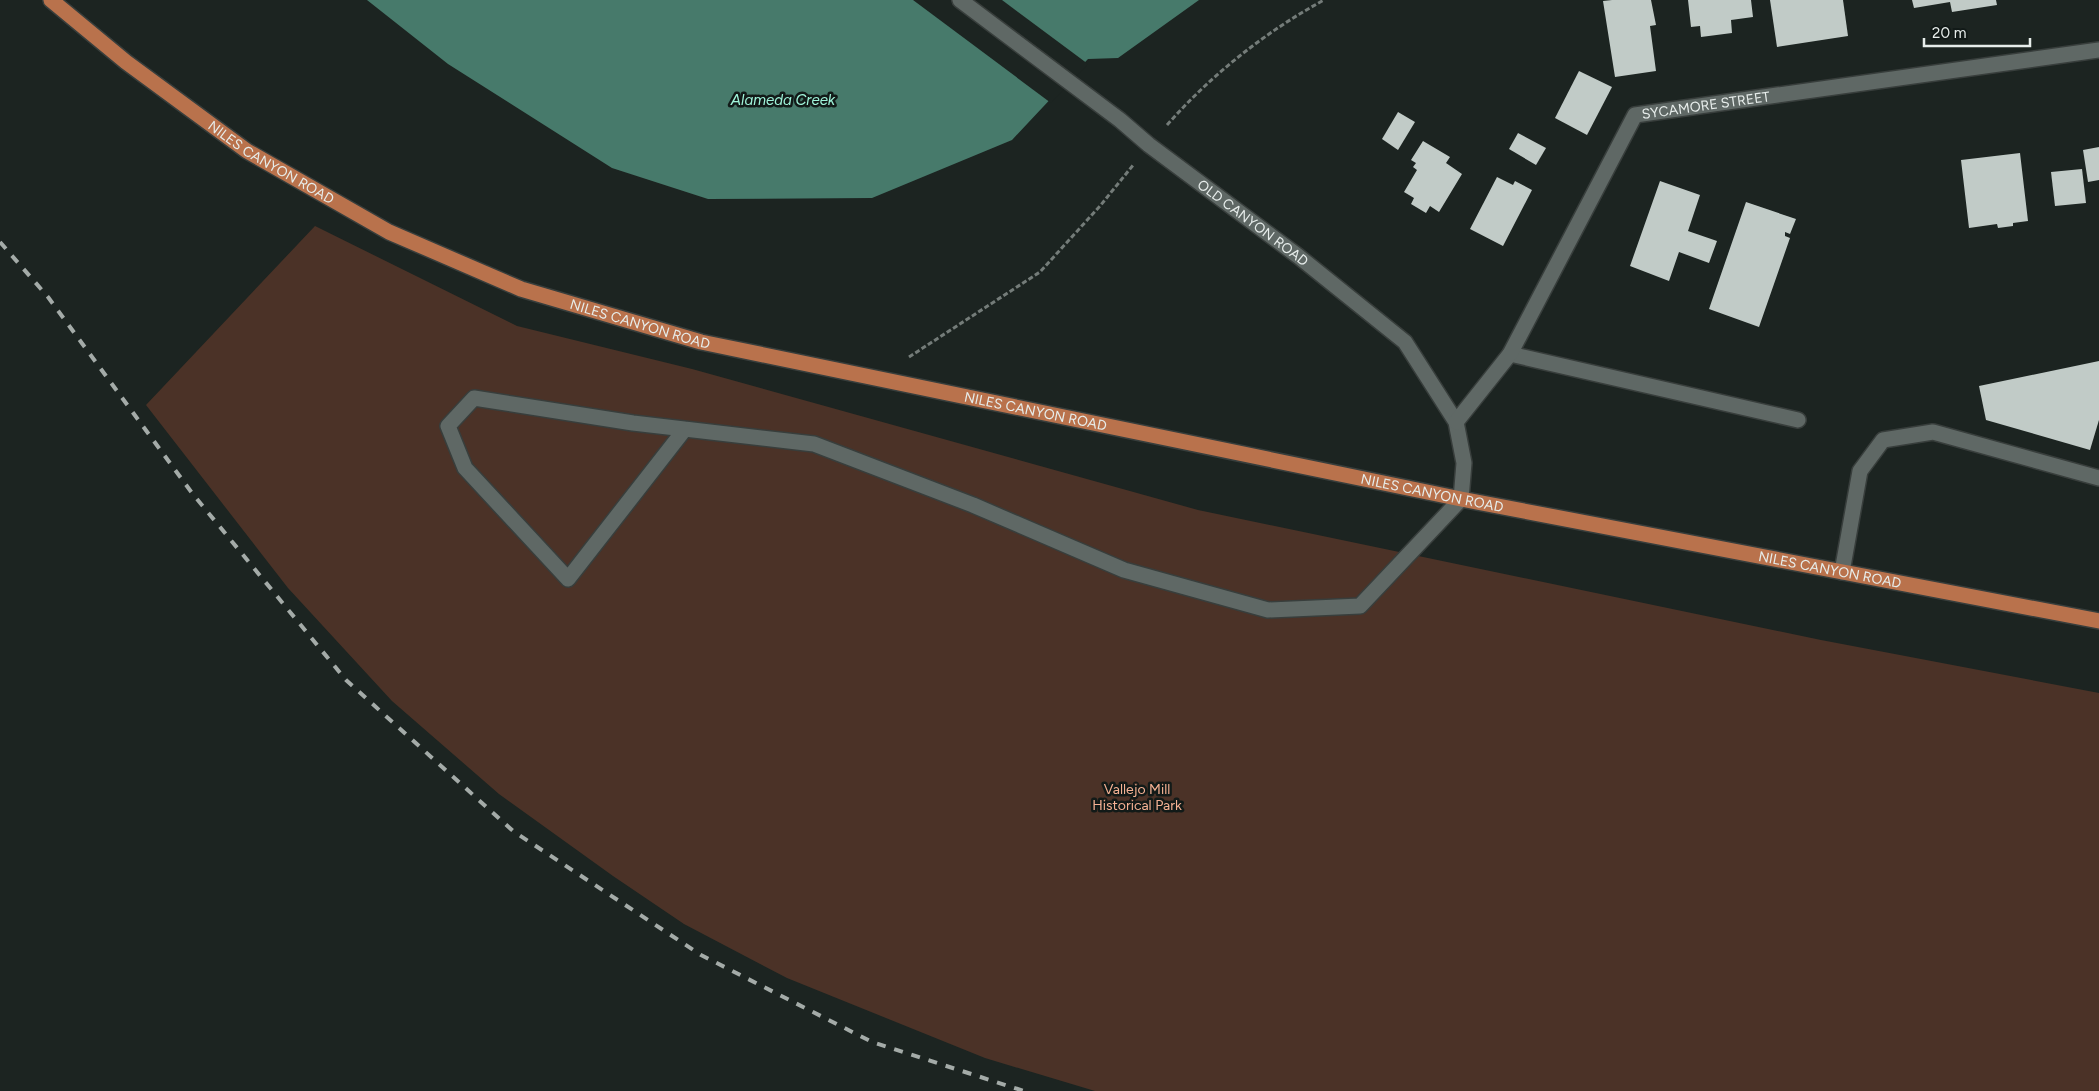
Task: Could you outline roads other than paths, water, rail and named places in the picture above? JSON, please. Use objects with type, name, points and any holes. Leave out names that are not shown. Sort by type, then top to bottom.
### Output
[{"type":"main road","name":"NILES CANYON ROAD","points":[[51,0],[126,62],[247,151],[389,232],[522,289],[701,342],[1462,499],[2099,621]]},
{"type":"street","name":"OLD CANYON ROAD","points":[[960,0],[1120,120],[1149,146],[1298,256],[1405,342],[1456,422],[1464,463],[1462,499]]},
{"type":"street","name":"SYCAMORE STREET","points":[[1456,422],[1510,354],[1635,115],[2099,50]]},
{"type":"street","points":[[1510,354],[1798,420]]},
{"type":"street","points":[[684,429],[568,579],[465,468],[448,426],[474,398],[633,423],[814,444],[973,505],[1124,570],[1268,610],[1360,606],[1462,499]]},
{"type":"street","points":[[1842,572],[1860,472],[1883,440],[1932,432],[2099,478]]},
{"type":"water","name":"Alameda Creek","points":[[367,0],[1199,0],[1118,58],[1088,59],[1012,140],[872,198],[708,199],[612,168],[448,64]]},
{"type":"railway","points":[[0,242],[48,297],[192,493],[346,680],[513,831],[701,955],[872,1042],[1024,1091]]},
{"type":"park label","name":"Vallejo Mill Historical Park","points":[[1137,798]]}]
